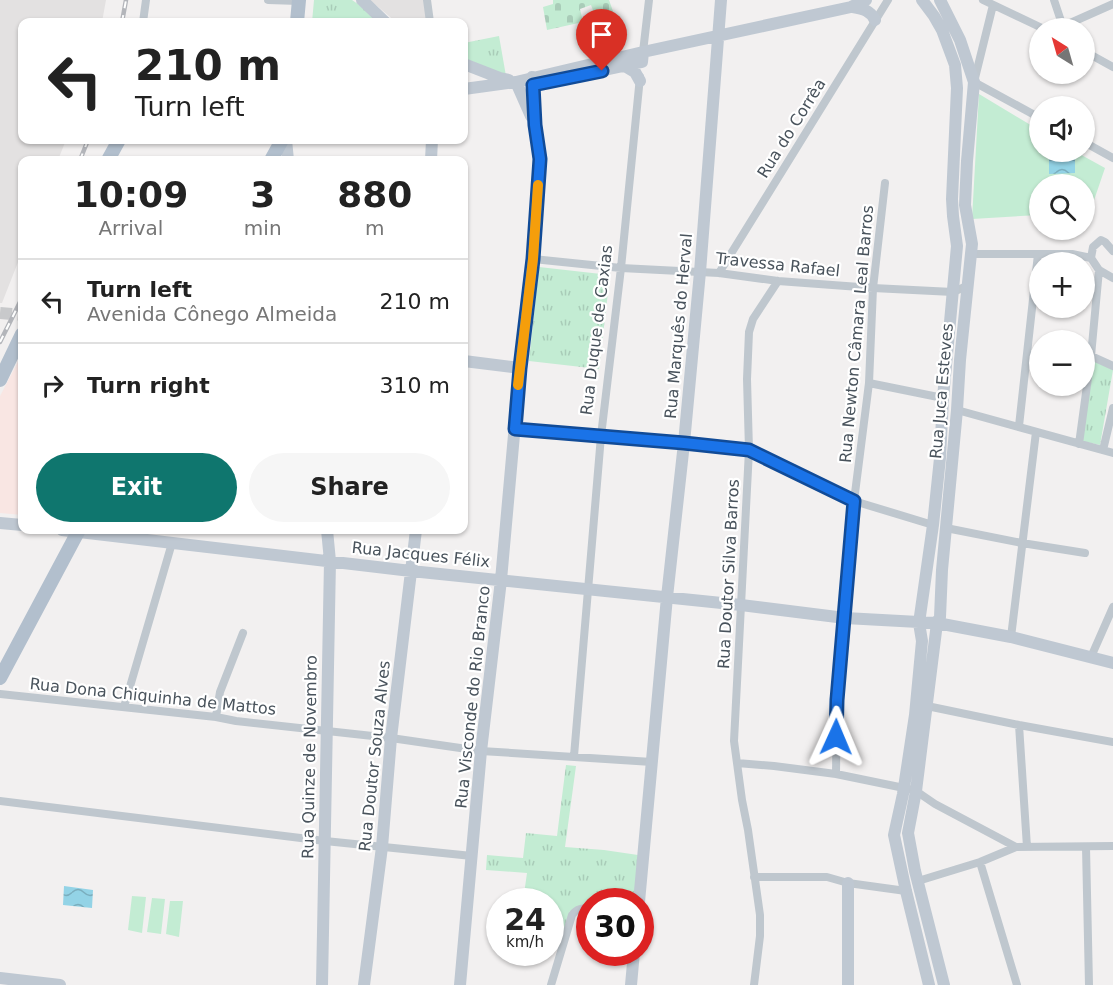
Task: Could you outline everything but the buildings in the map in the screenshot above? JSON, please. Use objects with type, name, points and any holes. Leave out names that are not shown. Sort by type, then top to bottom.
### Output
[{"type":"main road","points":[[298,18],[302,0]]},
{"type":"main road","points":[[302,0],[305,18]]},
{"type":"main road","points":[[362,0],[381,18]]},
{"type":"main road","name":"Rua Marquês do Herval","points":[[640,888],[700,272],[721,0]]},
{"type":"main road","points":[[533,81],[851,7],[866,0]]},
{"type":"main road","name":"Rua Juca Esteves","points":[[910,789],[922,641],[919,623],[940,458],[943,398],[957,246],[952,199],[957,88],[955,65],[942,30],[922,0]]},
{"type":"main road","name":"Rua Juca Esteves","points":[[910,789],[927,706],[937,623],[940,617],[942,570],[972,244],[965,197],[974,82],[960,40],[940,0]]},
{"type":"main road","points":[[851,7],[863,9],[872,14],[875,20]]},
{"type":"main road","points":[[468,88],[533,81],[625,66],[643,57]]},
{"type":"main road","points":[[967,57],[973,60],[980,57]]},
{"type":"main road","points":[[468,66],[516,82]]},
{"type":"main road","points":[[625,66],[635,72],[640,81]]},
{"type":"main road","name":"Rua Visconde do Rio Branco","points":[[460,985],[481,751],[501,580],[520,368],[533,259],[540,159],[535,125],[533,81]]},
{"type":"main road","name":"Rua Visconde do Rio Branco","points":[[516,82],[535,125]]},
{"type":"main road","points":[[956,260],[970,257]]},
{"type":"main road","points":[[0,380],[18,342]]},
{"type":"main road","points":[[948,348],[961,350]]},
{"type":"main road","points":[[468,362],[520,368]]},
{"type":"main road","points":[[0,523],[18,525]]},
{"type":"main road","points":[[0,678],[76,534]]},
{"type":"main road","name":"Rua Jacques Félix","points":[[102,534],[411,571],[741,604],[844,618],[937,623],[1011,637],[1113,663]]},
{"type":"main road","name":"Rua Quinze de Novembro","points":[[322,985],[330,561],[327,534]]},
{"type":"main road","name":"Rua Doutor Souza Alves","points":[[363,985],[382,847],[391,738],[416,534]]},
{"type":"main road","points":[[910,789],[908,833],[944,985]]},
{"type":"main road","points":[[910,789],[894,835],[929,985]]},
{"type":"main road","points":[[848,883],[848,985]]},
{"type":"main road","points":[[919,943],[933,940]]},
{"type":"main road","points":[[631,985],[633,966]]},
{"type":"main road","points":[[0,978],[60,985]]},
{"type":"street","points":[[144,18],[146,0]]},
{"type":"street","points":[[268,0],[302,0]]},
{"type":"street","points":[[427,0],[429,18]]},
{"type":"street","name":"Rua Duque de Caxias","points":[[574,756],[601,436],[649,0]]},
{"type":"street","name":"Rua do Corrêa","points":[[719,273],[888,0]]},
{"type":"street","points":[[983,0],[1029,22]]},
{"type":"street","points":[[1054,0],[1058,18]]},
{"type":"street","points":[[1083,18],[1113,4]]},
{"type":"street","points":[[993,5],[974,82],[1029,112]]},
{"type":"street","points":[[1095,57],[1113,67]]},
{"type":"street","points":[[1095,148],[1113,158]]},
{"type":"street","name":"Rua Newton Câmara Leal Barros","points":[[836,774],[837,700],[854,501],[869,383],[873,288],[885,183]]},
{"type":"street","points":[[1092,252],[1093,247],[1101,240],[1113,251]]},
{"type":"street","points":[[970,257],[1029,254]]},
{"type":"street","name":"Travessa Rafael","points":[[533,259],[621,268],[719,273],[778,282],[873,288],[953,292],[967,286]]},
{"type":"street","points":[[1095,265],[1099,270],[1112,276]]},
{"type":"street","points":[[1093,330],[1099,270]]},
{"type":"street","name":"Rua Doutor Silva Barros","points":[[754,985],[760,936],[758,897],[734,741],[749,450],[747,379],[749,332],[753,319],[778,282]]},
{"type":"street","points":[[1019,426],[1031,318]]},
{"type":"street","points":[[1095,358],[1113,366]]},
{"type":"street","points":[[869,383],[943,398]]},
{"type":"street","points":[[1079,444],[1086,396]]},
{"type":"street","points":[[1103,450],[1113,408]]},
{"type":"street","points":[[957,410],[1113,453]]},
{"type":"street","points":[[515,429],[749,450],[854,501],[933,525]]},
{"type":"street","points":[[1011,637],[1036,432]]},
{"type":"street","points":[[946,528],[1085,554]]},
{"type":"street","points":[[124,707],[172,543]]},
{"type":"street","points":[[1090,657],[1113,607]]},
{"type":"street","points":[[216,717],[220,692],[243,633]]},
{"type":"street","name":"Rua Dona Chiquinha de Mattos","points":[[0,694],[326,730],[481,751],[652,762]]},
{"type":"street","points":[[927,706],[1113,742]]},
{"type":"street","points":[[1019,725],[1027,847]]},
{"type":"street","points":[[738,766],[774,766],[836,774],[910,789],[1016,847]]},
{"type":"street","points":[[0,801],[325,841],[472,856]]},
{"type":"street","points":[[918,881],[980,862],[1016,847],[1113,846]]},
{"type":"street","points":[[1086,847],[1089,985]]},
{"type":"street","points":[[980,862],[1017,985]]},
{"type":"street","points":[[754,877],[827,878],[906,891]]},
{"type":"street","points":[[551,985],[572,915],[576,910]]},
{"type":"street","points":[[848,966],[854,985]]},
{"type":"shaded area","points":[[0,0],[106,0],[103,18],[18,18],[18,144],[64,144],[60,156],[18,156],[18,262],[2,303],[0,303]]},
{"type":"shaded area","points":[[370,0],[425,0],[427,18],[391,18]]},
{"type":"shaded area","points":[[18,362],[18,515],[0,513],[0,396]]},
{"type":"green space","points":[[314,0],[352,0],[377,17],[377,18],[312,18]]},
{"type":"green space","points":[[553,0],[609,0],[614,14],[596,18],[591,5],[580,9],[583,22],[547,30],[543,7],[553,4]]},
{"type":"green space","points":[[499,36],[506,76],[468,60],[468,42]]},
{"type":"green space","points":[[979,94],[1029,124],[1029,162],[1094,162],[1105,168],[1095,197],[1095,174],[1029,174],[1029,216],[972,219]]},
{"type":"green space","points":[[539,267],[610,275],[599,369],[529,361]]},
{"type":"green space","points":[[1095,361],[1113,370],[1100,445],[1082,441],[1089,396],[1095,396]]},
{"type":"green space","points":[[566,765],[576,766],[565,847],[638,855],[635,888],[576,888],[576,911],[570,911],[564,929],[564,888],[525,888],[527,873],[486,870],[487,855],[523,858],[526,833],[557,836]]},
{"type":"green space","points":[[132,896],[146,897],[142,933],[128,930]]},
{"type":"green space","points":[[152,898],[165,899],[161,934],[147,932]]},
{"type":"green space","points":[[170,901],[183,901],[179,937],[166,934]]},
{"type":"water","points":[[1049,162],[1075,162],[1075,173],[1049,174]]},
{"type":"water","points":[[64,886],[93,890],[92,908],[63,905]]},
{"type":"tunnel","points":[[0,313],[18,315]]},
{"type":"railway","points":[[123,18],[126,0]]},
{"type":"railway","points":[[82,156],[86,144]]},
{"type":"railway","points":[[0,342],[18,306]]},
{"type":"slow traffic","points":[[518,385],[533,259],[538,185]]},
{"type":"route","points":[[602,71],[533,85],[540,159],[533,259],[515,429],[749,450],[854,501],[837,700],[836,737]]}]
